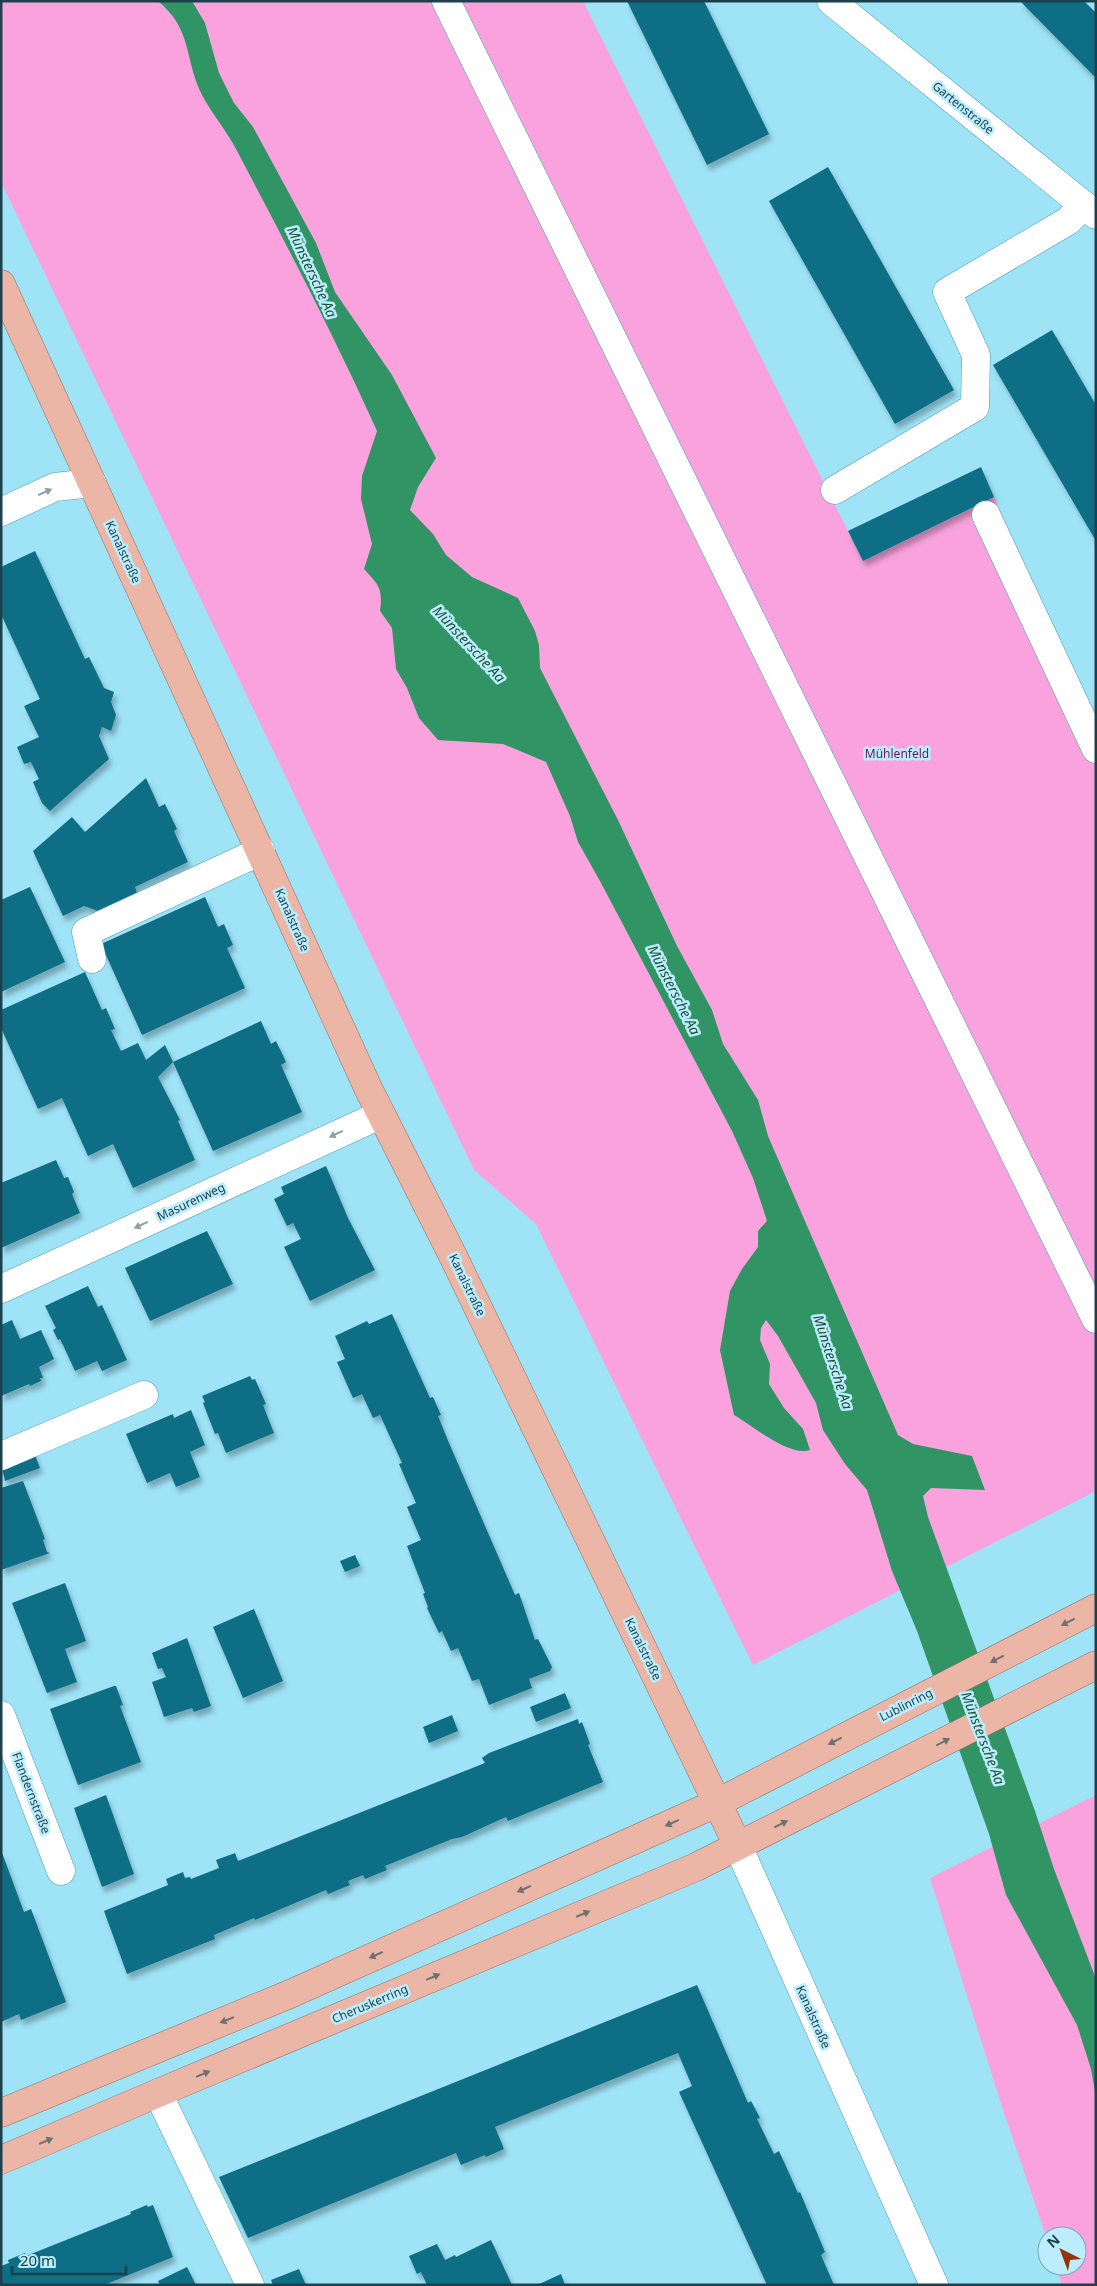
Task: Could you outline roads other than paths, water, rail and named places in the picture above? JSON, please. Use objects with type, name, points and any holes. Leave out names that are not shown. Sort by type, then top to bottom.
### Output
[{"type":"main road","name":"Kanalstraße","points":[[1,284],[380,1115],[446,1241],[738,1846]]},
{"type":"main road","name":"Lublinring","points":[[717,1803],[1096,1608]]},
{"type":"main road","points":[[738,1846],[1096,1665]]},
{"type":"main road","points":[[1,2113],[290,1994],[717,1803]]},
{"type":"main road","name":"Cheruskerring","points":[[1,2160],[158,2092],[696,1867],[738,1846]]},
{"type":"street","points":[[446,1],[1096,1319]]},
{"type":"street","name":"Gartenstraße","points":[[831,1],[1090,210]]},
{"type":"street","points":[[835,490],[975,407],[976,355],[947,292],[1090,210]]},
{"type":"street","points":[[1,512],[55,488],[92,483]]},
{"type":"street","points":[[986,515],[1096,749]]},
{"type":"street","points":[[92,959],[86,932],[261,851]]},
{"type":"street","name":"Masurenweg","points":[[1,1289],[380,1115]]},
{"type":"street","points":[[1,1456],[144,1395]]},
{"type":"street","name":"Flandernstraße","points":[[1,1715],[61,1871]]},
{"type":"street","name":"Kanalstraße","points":[[738,1846],[934,2285]]},
{"type":"street","points":[[158,2092],[250,2285]]},
{"type":"water","name":"Münstersche Aa","points":[[158,1],[192,1],[205,23],[219,73],[234,103],[253,127],[316,243],[335,292],[392,375],[436,458],[418,487],[410,510],[433,534],[446,555],[472,577],[518,598],[535,631],[539,645],[540,668],[618,820],[677,946],[712,1010],[723,1044],[758,1100],[768,1136],[898,1435],[913,1444],[972,1456],[985,1490],[931,1488],[923,1496],[928,1517],[1035,1811],[1054,1869],[1096,1979],[1096,2097],[1091,2069],[1077,2025],[1006,1895],[989,1834],[917,1631],[892,1571],[867,1490],[845,1464],[823,1430],[816,1403],[778,1336],[766,1320],[761,1328],[760,1340],[770,1364],[769,1384],[784,1408],[803,1429],[810,1450],[801,1451],[782,1445],[734,1415],[720,1350],[730,1291],[742,1269],[758,1247],[758,1231],[767,1221],[753,1178],[732,1131],[578,842],[570,816],[546,762],[503,744],[438,740],[419,718],[407,688],[396,669],[392,628],[380,611],[381,597],[379,588],[364,569],[372,544],[361,499],[362,476],[377,431],[273,219],[232,142],[202,95],[196,82],[183,34],[169,12]]},
{"type":"park label","name":"Mühlenfeld","points":[[897,754]]}]
